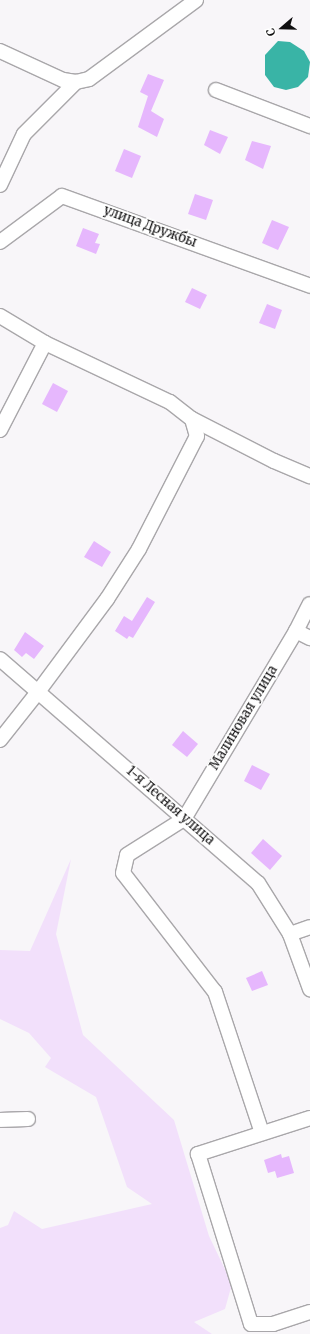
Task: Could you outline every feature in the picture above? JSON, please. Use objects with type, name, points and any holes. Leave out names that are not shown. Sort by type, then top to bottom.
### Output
[{"type":"street","points":[[0,51],[63,80],[76,82],[89,79],[196,0]]},
{"type":"street","points":[[0,184],[24,134],[76,82]]},
{"type":"street","points":[[216,90],[310,126]]},
{"type":"street","name":"улица Дружбы","points":[[0,242],[62,196],[310,286]]},
{"type":"street","points":[[0,316],[45,343],[170,402],[192,418],[274,461],[310,476]]},
{"type":"street","points":[[0,430],[45,343]]},
{"type":"street","points":[[0,740],[38,692],[107,599],[139,549],[197,436],[192,418]]},
{"type":"street","name":"Малиновая улица","points":[[184,819],[296,631],[310,604]]},
{"type":"street","points":[[296,631],[310,638]]},
{"type":"street","name":"1-я Лесная улица","points":[[0,659],[258,882],[290,934],[310,988]]},
{"type":"street","points":[[184,819],[127,855],[122,872],[216,992],[262,1133]]},
{"type":"street","points":[[290,934],[310,927]]},
{"type":"street","points":[[310,1118],[198,1154],[251,1324],[274,1324],[310,1312]]},
{"type":"street","points":[[0,1120],[28,1119]]},
{"type":"shaded area","points":[[278,41],[290,42],[304,51],[310,62],[308,77],[298,87],[286,90],[274,87],[265,75],[265,55]]},
{"type":"shaded area","points":[[71,859],[56,934],[83,1035],[174,1120],[209,1236],[232,1284],[225,1309],[194,1322],[212,1334],[0,1334],[0,1228],[8,1225],[14,1211],[42,1229],[152,1204],[127,1187],[96,1097],[45,1067],[51,1058],[29,1033],[0,1019],[0,950],[30,951]]},
{"type":"building","points":[[148,74],[164,80],[151,111],[164,119],[157,137],[138,127],[148,96],[140,92]]},
{"type":"building","points":[[210,130],[228,137],[220,154],[204,145]]},
{"type":"building","points":[[252,141],[271,146],[263,169],[245,160]]},
{"type":"building","points":[[124,149],[141,156],[132,178],[115,171]]},
{"type":"building","points":[[195,194],[213,200],[206,220],[188,214]]},
{"type":"building","points":[[272,220],[289,227],[278,250],[262,243]]},
{"type":"building","points":[[83,228],[99,234],[95,243],[100,244],[96,254],[76,246]]},
{"type":"building","points":[[192,288],[207,295],[200,309],[185,302]]},
{"type":"building","points":[[267,304],[282,310],[275,329],[259,323]]},
{"type":"building","points":[[53,383],[68,391],[57,412],[42,404]]},
{"type":"building","points":[[94,541],[111,552],[102,567],[84,557]]},
{"type":"building","points":[[147,597],[155,602],[133,638],[129,636],[127,639],[115,631],[124,616],[132,621]]},
{"type":"building","points":[[25,632],[44,646],[34,659],[26,653],[22,657],[14,650]]},
{"type":"building","points":[[183,731],[198,744],[187,757],[172,745]]},
{"type":"building","points":[[252,765],[270,774],[261,790],[244,781]]},
{"type":"building","points":[[263,839],[282,856],[270,870],[251,853]]},
{"type":"building","points":[[262,971],[268,985],[252,991],[246,978]]},
{"type":"building","points":[[281,1154],[282,1158],[289,1156],[294,1173],[277,1178],[275,1171],[268,1173],[264,1160]]}]
